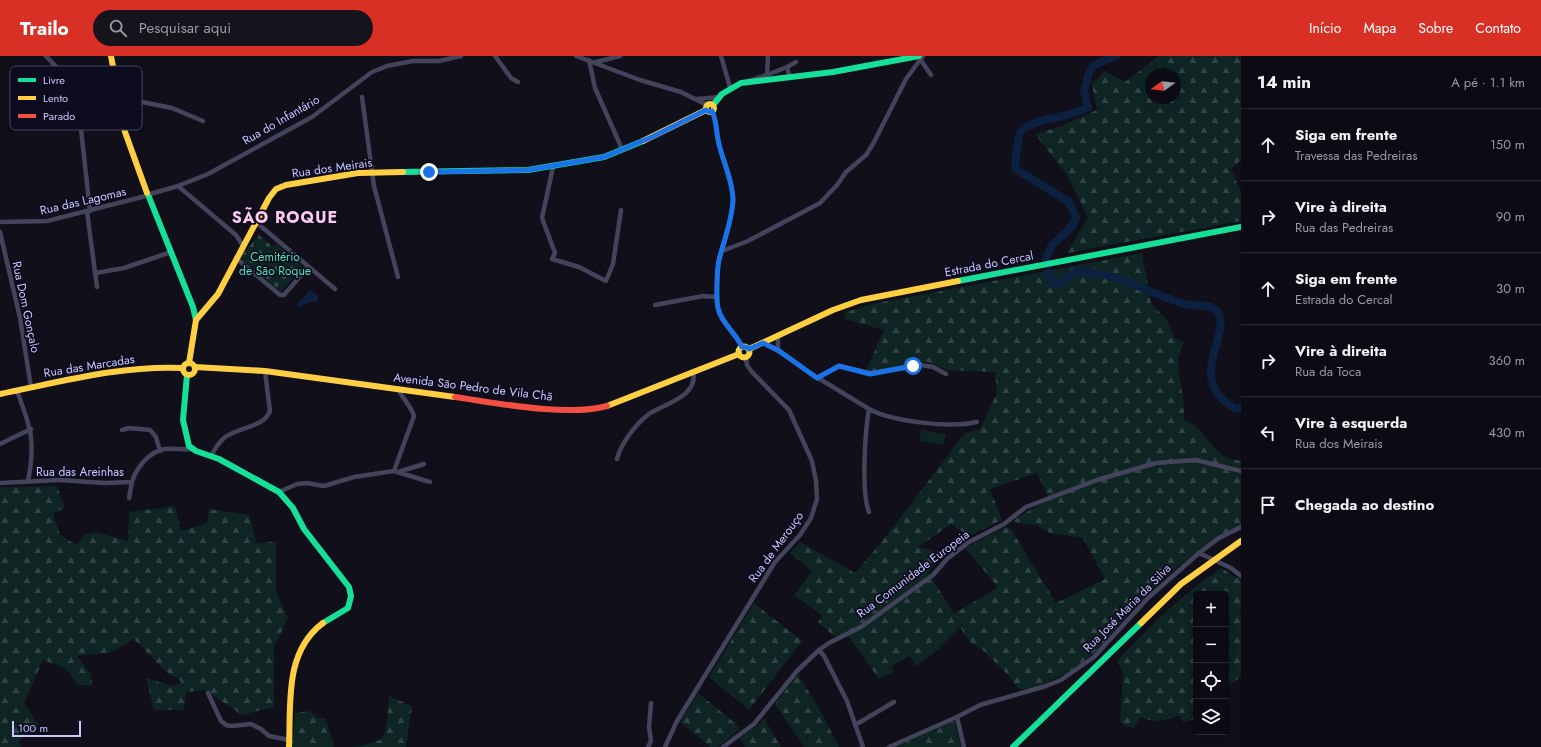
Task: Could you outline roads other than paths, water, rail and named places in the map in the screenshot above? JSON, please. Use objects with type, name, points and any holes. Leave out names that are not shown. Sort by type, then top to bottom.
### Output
[{"type":"main road","points":[[111,56],[113,66]]},
{"type":"main road","points":[[709,108],[730,87],[747,82],[834,72],[921,57]]},
{"type":"main road","name":"Rua dos Meirais","points":[[196,320],[218,294],[269,198],[276,190],[286,185],[358,173],[528,170],[553,167],[604,157],[652,137],[709,108]]},
{"type":"main road","points":[[125,130],[170,252],[193,307],[196,320],[188,363],[183,368],[187,375],[183,402],[187,442],[192,449],[211,456],[260,480],[279,492],[293,508],[304,529],[349,587],[352,595],[352,602],[345,611],[318,626],[312,633],[294,663],[292,672],[289,747]]},
{"type":"main road","name":"Estrada do Cercal","points":[[749,349],[833,310],[861,300],[1241,227]]},
{"type":"main road","points":[[193,307],[203,311]]},
{"type":"main road","points":[[742,347],[747,347],[749,349],[750,353],[746,357],[741,357],[739,354],[742,347]]},
{"type":"main road","name":"Avenida São Pedro de Vila Chã","points":[[195,368],[265,370],[506,404],[570,410],[600,408],[620,402],[739,354]]},
{"type":"main road","points":[[187,375],[193,373],[195,368],[188,363]]},
{"type":"main road","name":"Rua das Marcadas","points":[[0,394],[31,387],[142,369],[160,367],[183,368]]},
{"type":"main road","points":[[1013,747],[1181,584],[1241,541]]},
{"type":"main road","points":[[1018,747],[1184,587],[1241,545]]},
{"type":"street","points":[[46,56],[55,66]]},
{"type":"street","name":"Rua do Infantário","points":[[148,195],[178,186],[208,174],[312,117],[372,72],[387,66],[413,61],[439,61],[462,56]]},
{"type":"street","points":[[495,56],[511,78],[518,82]]},
{"type":"street","points":[[576,56],[640,80],[681,92],[696,99],[709,108],[715,116],[718,143],[731,186],[733,200],[729,228],[719,260],[716,297],[718,310],[724,322],[738,338],[742,347]]},
{"type":"street","points":[[595,62],[620,56]]},
{"type":"street","points":[[721,56],[730,87]]},
{"type":"street","points":[[767,75],[768,56]]},
{"type":"street","points":[[722,251],[748,241],[820,203],[837,185],[846,172],[866,155],[906,79],[921,57],[931,75]]},
{"type":"street","points":[[589,60],[595,88],[622,149]]},
{"type":"street","points":[[747,82],[787,67],[796,62]]},
{"type":"street","points":[[787,67],[790,78]]},
{"type":"street","points":[[362,97],[374,186],[398,277]]},
{"type":"street","points":[[696,99],[720,97]]},
{"type":"street","points":[[142,103],[172,108],[203,121]]},
{"type":"street","points":[[80,130],[97,287]]},
{"type":"street","points":[[553,167],[542,218],[555,252],[552,259],[579,267],[606,281],[613,264],[621,210]]},
{"type":"street","points":[[178,186],[245,243]]},
{"type":"street","name":"Rua das Lagomas","points":[[0,222],[47,221],[148,195]]},
{"type":"street","points":[[256,222],[335,289]]},
{"type":"street","name":"Rua Dom Gonçalo","points":[[0,232],[20,318],[31,387]]},
{"type":"street","points":[[236,235],[245,243]]},
{"type":"street","points":[[96,273],[124,268],[170,252]]},
{"type":"street","points":[[236,258],[280,295],[284,295],[308,267]]},
{"type":"street","points":[[655,305],[703,296],[716,297]]},
{"type":"street","points":[[778,336],[778,350]]},
{"type":"street","points":[[763,343],[778,350],[817,378],[879,414],[896,418],[945,424],[966,425],[977,422]]},
{"type":"street","name":"Rua de Merouço","points":[[665,747],[677,721],[775,562],[800,535],[811,518],[817,499],[816,481],[812,461],[790,410],[752,372],[747,365],[746,357]]},
{"type":"street","points":[[817,378],[839,366],[870,374],[921,365],[933,367],[946,374]]},
{"type":"street","points":[[211,456],[217,445],[225,437],[262,421],[268,416],[270,411],[265,370]]},
{"type":"street","points":[[617,459],[626,440],[648,415],[683,396],[691,386],[694,378],[693,372]]},
{"type":"street","points":[[396,471],[414,416],[409,405],[403,400],[398,389]]},
{"type":"street","points":[[17,391],[31,429],[32,459],[28,482]]},
{"type":"street","points":[[869,409],[864,487],[865,503],[869,512]]},
{"type":"street","points":[[122,430],[129,428],[150,430],[156,437],[160,451],[192,449]]},
{"type":"street","points":[[0,444],[31,429]]},
{"type":"street","name":"Rua das Areinhas","points":[[0,483],[66,481],[105,483],[132,482],[138,467],[149,457],[160,451]]},
{"type":"street","name":"Rua Comunidade Europeia","points":[[724,747],[754,724],[797,671],[819,650],[867,622],[932,575],[947,559],[969,542],[1004,524],[1026,507],[1045,498],[1097,480],[1156,463],[1196,460],[1241,470]]},
{"type":"street","points":[[279,492],[297,484],[307,483],[324,486],[354,477],[396,471],[424,464]]},
{"type":"street","points":[[396,471],[430,482]]},
{"type":"street","points":[[129,498],[132,482]]},
{"type":"street","name":"Rua José Maria da Silva","points":[[888,747],[958,717],[980,705],[1061,680],[1087,662],[1148,598],[1219,538],[1241,527]]},
{"type":"street","points":[[1201,554],[1231,568],[1241,576]]},
{"type":"street","points":[[819,650],[824,656],[847,701],[863,747]]},
{"type":"street","points":[[208,693],[221,721],[226,725],[251,724],[261,728],[269,736],[289,740]]},
{"type":"street","points":[[855,725],[894,702]]},
{"type":"street","points":[[648,747],[650,741],[649,727],[651,703]]},
{"type":"street","points":[[958,717],[964,747]]},
{"type":"water","points":[[309,291],[312,291],[318,296],[318,302],[309,302],[299,308],[297,304]]},
{"type":"waterway","points":[[1046,260],[1051,247],[1070,229],[1076,218],[1069,202],[1016,169],[1015,158],[1019,135],[1024,128],[1031,125],[1081,111],[1088,107],[1084,91],[1090,70],[1094,65],[1116,56]]},
{"type":"waterway","points":[[1049,273],[1052,284],[1060,283],[1078,270],[1107,275],[1185,304],[1207,306],[1217,311],[1220,320],[1220,332],[1211,372],[1213,385],[1221,398],[1237,409],[1241,407]]},
{"type":"district","name":"SÃO ROQUE","points":[[285,217]]},
{"type":"park label","name":"Cemitério de São Roque","points":[[275,264]]}]
